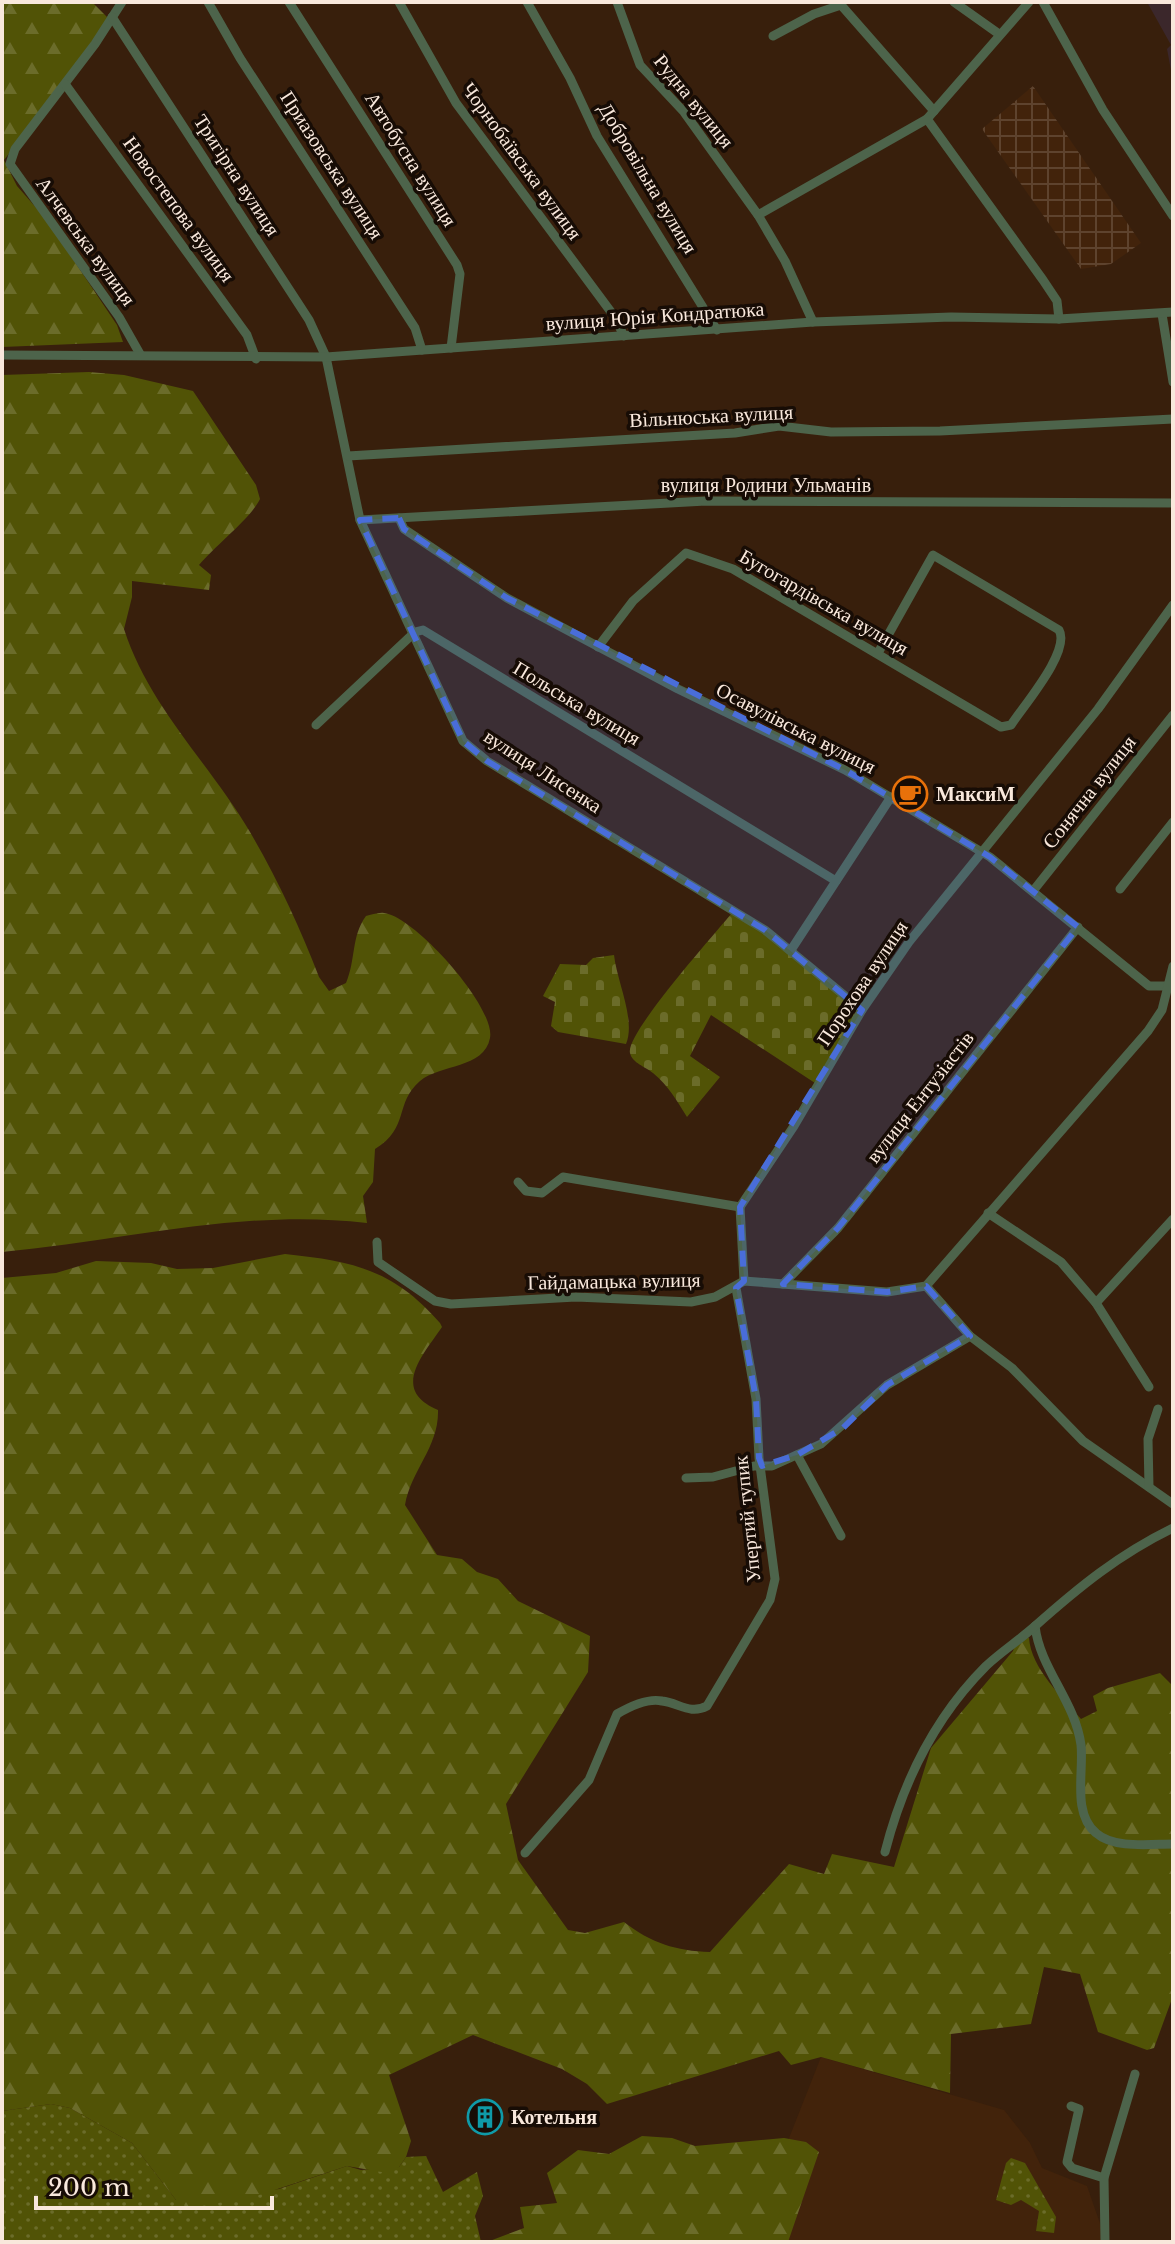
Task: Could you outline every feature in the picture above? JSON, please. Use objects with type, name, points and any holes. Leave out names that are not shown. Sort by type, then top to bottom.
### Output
[{"type":"street","points":[[65,84],[122,2]]},
{"type":"street","name":"Приазовська вулиця","points":[[208,2],[240,58],[415,328],[422,350]]},
{"type":"street","name":"Автобусна вулиця","points":[[289,2],[457,265],[460,274],[451,348]]},
{"type":"street","name":"Чорнобаївська вулиця","points":[[399,2],[456,103],[614,316],[624,336]]},
{"type":"street","name":"Добровільна вулиця","points":[[527,2],[570,78],[597,136],[717,330]]},
{"type":"street","name":"Рудна вулиця","points":[[617,2],[640,65],[684,112],[758,215],[785,261],[813,322]]},
{"type":"street","points":[[954,2],[999,34]]},
{"type":"street","points":[[758,215],[930,115],[1029,2]]},
{"type":"street","points":[[1043,2],[1103,110],[1173,216]]},
{"type":"street","points":[[773,36],[842,3],[930,115],[1057,301],[1059,319]]},
{"type":"street","name":"Тригірна вулиця","points":[[112,17],[309,320],[326,357]]},
{"type":"street","name":"Алчевська вулиця","points":[[65,84],[15,149],[12,170],[41,205],[119,317],[140,354]]},
{"type":"street","name":"Новостепова вулиця","points":[[65,84],[247,335],[256,359]]},
{"type":"street","name":"вулиця Юрія Кондратюка","points":[[2,355],[140,354],[256,359],[326,357],[813,322],[951,317],[1059,319],[1173,312]]},
{"type":"street","points":[[1162,314],[1173,382]]},
{"type":"street","name":"вулиця Лисенка","points":[[326,357],[360,520],[415,632],[448,713],[463,741],[701,888],[730,912],[765,930],[862,1010]]},
{"type":"street","name":"Вільнюська вулиця","points":[[348,456],[735,433],[779,426],[831,432],[940,431],[1173,419]]},
{"type":"street","name":"вулиця Родини Ульманів","points":[[360,520],[706,501],[1173,503]]},
{"type":"street","name":"Осавулівська вулиця","points":[[399,518],[404,529],[471,574],[598,647],[891,797],[982,852],[1149,986],[1166,986]]},
{"type":"street","name":"Бугогардівська вулиця","points":[[598,647],[633,601],[686,553],[733,569],[1001,727],[1011,725],[1034,689],[1041,685],[1063,646],[1063,637],[1059,630],[933,555],[878,653]]},
{"type":"street","name":"Порохова вулиця","points":[[740,1207],[794,1126],[862,1010],[909,942],[1098,709],[1173,605]]},
{"type":"street","name":"Польська вулиця","points":[[415,632],[423,630],[439,639],[836,881]]},
{"type":"street","points":[[316,725],[415,632]]},
{"type":"street","name":"Сонячна вулиця","points":[[1033,891],[1173,715]]},
{"type":"street","points":[[791,950],[891,797]]},
{"type":"street","points":[[1120,889],[1173,822]]},
{"type":"street","name":"вулиця Ентузіастів","points":[[783,1284],[838,1228],[1078,927]]},
{"type":"street","points":[[1173,966],[1162,1010],[1148,1031],[926,1286],[970,1336],[1012,1368],[1083,1441],[1173,1504]]},
{"type":"street","points":[[518,1182],[526,1191],[542,1193],[563,1177],[740,1207]]},
{"type":"street","name":"Упертий тупик","points":[[525,1853],[589,1780],[617,1714],[661,1700],[698,1711],[707,1706],[770,1600],[775,1579],[740,1284],[740,1207]]},
{"type":"street","points":[[988,1213],[1061,1262],[1096,1303],[1149,1387]]},
{"type":"street","points":[[1096,1303],[1173,1219]]},
{"type":"street","name":"Гайдамацька вулиця","points":[[377,1242],[378,1262],[435,1301],[451,1304],[576,1297],[691,1302],[715,1297],[740,1284],[887,1292],[926,1286]]},
{"type":"street","points":[[686,1478],[713,1477],[797,1455],[843,1428],[899,1377],[970,1336]]},
{"type":"street","points":[[1149,1487],[1148,1439],[1158,1409]]},
{"type":"street","points":[[797,1455],[841,1536]]},
{"type":"street","points":[[885,1852],[899,1799],[947,1711],[986,1666],[1055,1606],[1126,1551],[1173,1528]]},
{"type":"street","points":[[1035,1626],[1037,1646],[1076,1722],[1083,1813],[1090,1827],[1107,1840],[1173,1844]]},
{"type":"street","points":[[1105,2242],[1104,2178],[1135,2074]]},
{"type":"street","points":[[1071,2106],[1079,2109],[1067,2162],[1072,2168],[1104,2178]]},
{"type":"highlighted area","points":[[399,518],[404,529],[507,598],[845,770],[990,857],[1078,927],[838,1228],[783,1284],[887,1292],[926,1286],[970,1336],[887,1385],[843,1428],[797,1455],[762,1466],[759,1458],[756,1399],[736,1288],[744,1281],[740,1207],[862,1010],[765,930],[487,761],[463,741],[360,520]]},
{"type":"shaded area","points":[[1147,2],[1173,2],[1173,81],[1167,49],[1171,45]]},
{"type":"shaded area","points":[[1033,86],[1141,243],[1111,264],[1081,269],[982,129]]},
{"type":"shaded area","points":[[821,2057],[1004,2110],[1030,2143],[1042,2168],[1087,2186],[1103,2232],[1101,2240],[748,2242]]},
{"type":"green space","points":[[2,2],[92,2],[108,18],[94,44],[4,160],[17,186],[46,219],[117,325],[123,342],[2,347]]},
{"type":"green space","points":[[89,372],[124,375],[193,391],[256,485],[260,499],[199,565],[211,575],[209,590],[132,581],[132,597],[124,629],[135,657],[164,710],[234,807],[260,849],[288,903],[319,977],[329,991],[346,983],[361,924],[366,916],[384,913],[414,929],[450,965],[480,1006],[488,1024],[490,1038],[486,1048],[470,1061],[420,1081],[407,1098],[393,1133],[375,1149],[373,1182],[363,1196],[367,1223],[321,1219],[229,1223],[2,1252],[2,375]]},
{"type":"green space","points":[[731,914],[763,931],[848,1001],[855,1015],[815,1083],[711,1015],[690,1056],[720,1077],[687,1117],[663,1083],[633,1060],[630,1053],[632,1042],[655,1006]]},
{"type":"green space","points":[[614,955],[629,1024],[626,1044],[558,1032],[551,1026],[555,1002],[543,996],[560,964],[586,965],[593,958]]},
{"type":"green space","points":[[285,1254],[331,1260],[371,1271],[406,1291],[440,1323],[442,1327],[420,1360],[413,1382],[416,1393],[424,1402],[438,1410],[437,1423],[405,1505],[437,1555],[462,1559],[477,1572],[498,1579],[518,1601],[590,1636],[588,1672],[506,1804],[518,1860],[568,1930],[585,1933],[624,1922],[664,1944],[710,1952],[789,1864],[824,1874],[832,1854],[894,1867],[931,1748],[1013,1651],[1015,1644],[1025,1636],[1029,1638],[1041,1671],[1081,1719],[1097,1711],[1093,1696],[1108,1688],[1160,1673],[1173,1686],[1173,1996],[1154,2048],[1147,2050],[1098,2032],[1080,1974],[1044,1967],[1031,2024],[951,2034],[950,2093],[821,2057],[791,2065],[779,2051],[607,2104],[587,2084],[562,2069],[473,2035],[389,2075],[411,2141],[399,2167],[387,2173],[347,2166],[253,2197],[188,2208],[176,2200],[132,2143],[70,2108],[51,2104],[2,2111],[2,1278],[56,1273],[96,1261],[151,1263],[177,1269],[213,1268]]},
{"type":"green space","points":[[51,2104],[70,2108],[132,2143],[176,2200],[279,2189],[347,2166],[361,2170],[399,2167],[406,2157],[426,2156],[443,2192],[477,2172],[483,2196],[475,2216],[481,2242],[2,2242],[2,2111]]},
{"type":"green space","points":[[642,2136],[672,2138],[695,2146],[784,2138],[806,2142],[819,2152],[788,2242],[487,2242],[524,2228],[520,2207],[557,2203],[547,2173],[578,2150],[609,2154]]},
{"type":"green space","points":[[1011,2158],[1025,2163],[1056,2217],[1054,2233],[1036,2231],[1039,2211],[1021,2200],[1011,2205],[996,2200],[1006,2163]]},
{"type":"place","name":"МаксиМ","points":[[910,794]]},
{"type":"place","name":"Котельня","points":[[485,2117]]}]
